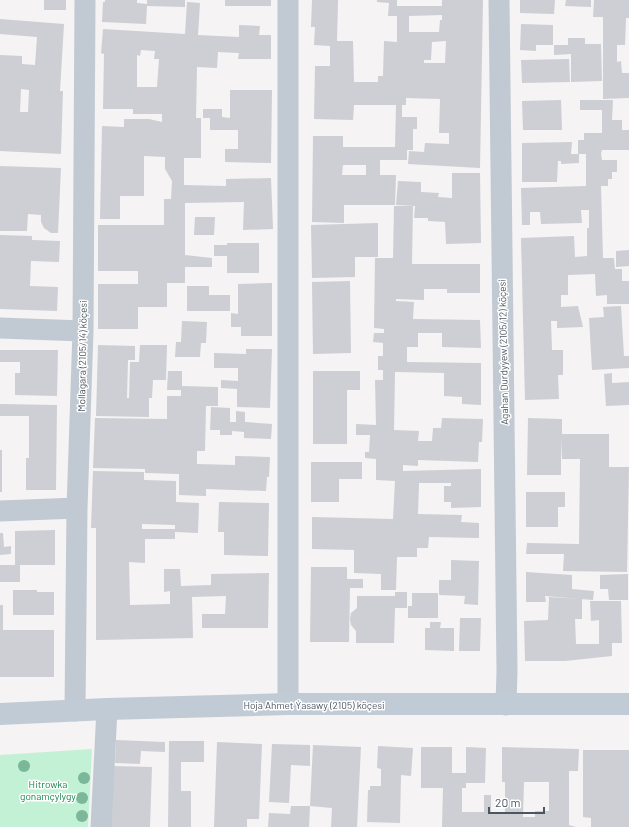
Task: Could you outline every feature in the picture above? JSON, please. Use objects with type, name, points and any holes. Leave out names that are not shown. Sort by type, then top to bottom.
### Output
[{"type":"street","name":"Mollagara (2105/14) köçesi","points":[[75,711],[77,508],[83,330],[85,0]]},
{"type":"street","points":[[288,0],[288,704]]},
{"type":"street","name":"Agahan Durdyýew (2105/12) köçesi","points":[[499,0],[507,671],[506,705]]},
{"type":"street","points":[[0,328],[83,330]]},
{"type":"street","points":[[0,511],[77,508]]},
{"type":"street","name":"Hoja Ahmet Ýasawy (2105) köçesi","points":[[0,714],[107,709],[288,704],[629,704]]},
{"type":"street","points":[[101,827],[107,709]]},
{"type":"green space","name":"Hitrowka gonamçylygy","points":[[92,749],[88,827],[0,827],[0,755]]},
{"type":"building","points":[[44,0],[66,0],[66,10],[44,10]]},
{"type":"building","points":[[105,0],[137,0],[137,3],[147,4],[147,0],[185,0],[185,7],[147,6],[146,24],[102,22],[103,2],[105,2]]},
{"type":"building","points":[[225,0],[271,0],[271,6],[225,6]]},
{"type":"building","points":[[312,0],[338,0],[337,41],[353,41],[354,82],[378,82],[378,76],[383,76],[384,41],[397,42],[397,16],[388,16],[389,3],[377,2],[377,0],[397,0],[397,6],[442,6],[442,0],[483,0],[480,168],[408,164],[409,151],[424,152],[425,143],[449,144],[449,133],[439,133],[440,99],[406,98],[406,105],[402,105],[402,117],[417,117],[417,129],[413,129],[413,150],[407,150],[407,160],[380,160],[380,175],[396,175],[395,205],[344,205],[344,223],[312,222],[313,136],[343,136],[343,147],[395,147],[396,105],[354,105],[353,120],[314,119],[315,66],[330,66],[330,46],[314,45],[315,27],[311,27]],"holes":[[[442,15],[439,32],[409,32],[409,16]],[[446,41],[445,63],[424,63],[424,60],[431,60],[432,42]],[[343,165],[366,165],[366,175],[342,175]]]},
{"type":"building","points":[[520,0],[555,0],[554,14],[520,13]]},
{"type":"building","points":[[566,0],[591,0],[591,7],[565,6]]},
{"type":"building","points":[[594,0],[629,0],[629,18],[626,18],[625,45],[617,45],[617,62],[621,61],[622,73],[629,73],[629,98],[603,99],[603,17],[593,17]]},
{"type":"building","points":[[187,2],[200,3],[198,35],[239,37],[239,25],[260,26],[259,35],[271,35],[271,59],[238,59],[239,53],[218,52],[217,68],[197,67],[196,118],[201,118],[201,158],[184,158],[184,185],[226,186],[226,179],[271,178],[273,229],[243,230],[244,202],[185,203],[185,255],[212,258],[212,267],[185,267],[185,283],[167,283],[167,307],[138,307],[138,329],[98,329],[98,284],[138,284],[138,271],[98,271],[98,225],[164,225],[164,199],[171,199],[172,181],[165,169],[165,157],[144,156],[144,196],[120,196],[120,219],[100,219],[102,126],[124,127],[124,119],[149,119],[162,122],[162,114],[133,114],[133,109],[103,109],[104,54],[101,53],[103,29],[185,34]],"holes":[[[141,50],[155,51],[154,59],[159,59],[157,87],[137,87],[137,55],[140,56]]]},
{"type":"building","points":[[0,19],[64,24],[60,91],[63,91],[61,154],[0,151],[0,55],[22,56],[22,64],[35,65],[37,37],[0,34]],"holes":[[[21,89],[29,90],[28,112],[20,112]]]},
{"type":"building","points":[[521,24],[553,25],[553,45],[536,45],[536,51],[520,50]]},
{"type":"building","points":[[568,38],[585,38],[585,44],[601,44],[602,81],[571,82],[571,54],[554,55],[554,45],[568,45]]},
{"type":"building","points":[[569,59],[570,82],[522,83],[521,60]]},
{"type":"building","points":[[230,90],[272,90],[271,163],[225,162],[225,149],[238,149],[238,130],[210,130],[210,118],[203,118],[203,109],[222,109],[222,117],[230,118]]},
{"type":"building","points":[[561,100],[562,130],[523,130],[522,101]]},
{"type":"building","points":[[580,100],[613,100],[612,120],[622,120],[622,130],[629,130],[629,150],[602,150],[602,160],[617,160],[617,172],[612,172],[612,179],[608,179],[608,186],[601,186],[603,258],[614,258],[615,269],[622,269],[622,281],[629,281],[629,304],[607,304],[607,295],[596,296],[595,274],[568,275],[568,295],[561,295],[561,307],[578,306],[583,327],[557,328],[557,321],[551,321],[552,350],[563,350],[563,375],[558,375],[559,399],[525,400],[521,238],[574,236],[575,257],[587,256],[587,228],[589,228],[589,210],[581,210],[582,223],[541,224],[540,212],[530,212],[530,225],[522,225],[521,188],[586,186],[586,154],[579,154],[579,163],[561,164],[561,161],[558,161],[557,182],[522,182],[522,143],[572,142],[571,154],[578,154],[578,140],[584,140],[584,133],[602,133],[602,110],[580,110]]},
{"type":"building","points":[[0,166],[61,168],[58,233],[51,233],[44,228],[41,222],[41,215],[28,214],[27,231],[0,231]]},
{"type":"building","points":[[452,173],[480,173],[481,243],[446,244],[445,222],[428,221],[428,218],[414,218],[416,206],[396,205],[398,181],[421,182],[421,192],[439,193],[438,197],[452,198]]},
{"type":"building","points":[[394,206],[413,206],[412,264],[480,264],[480,293],[447,293],[447,289],[424,289],[424,300],[396,299],[396,301],[414,302],[413,319],[480,320],[481,348],[442,347],[442,333],[418,333],[418,347],[407,347],[407,362],[481,363],[481,405],[462,404],[462,397],[444,396],[444,373],[395,372],[394,430],[419,431],[418,441],[432,441],[433,428],[441,428],[442,418],[483,419],[482,442],[479,442],[478,462],[418,460],[418,466],[403,465],[403,471],[481,469],[481,507],[451,508],[451,502],[444,502],[444,486],[451,486],[451,483],[419,483],[418,514],[462,515],[461,522],[479,523],[479,538],[429,537],[428,548],[417,548],[417,557],[397,557],[396,590],[381,590],[381,574],[354,573],[354,550],[312,549],[312,517],[393,519],[395,481],[376,480],[376,459],[365,458],[365,452],[369,452],[370,435],[356,435],[356,424],[376,425],[375,380],[383,380],[383,370],[378,370],[378,356],[383,356],[383,343],[373,342],[374,333],[384,333],[384,329],[374,328],[375,258],[393,258]]},
{"type":"building","points":[[195,217],[215,217],[214,235],[194,235]]},
{"type":"building","points":[[378,223],[378,257],[355,257],[355,277],[312,278],[311,225]]},
{"type":"building","points":[[0,235],[32,236],[32,240],[60,241],[59,262],[31,261],[30,286],[58,287],[57,311],[0,309]]},
{"type":"building","points":[[227,243],[259,243],[259,273],[227,273],[227,256],[214,256],[214,245],[227,245]]},
{"type":"building","points":[[629,250],[629,266],[616,267],[616,251]]},
{"type":"building","points":[[350,281],[351,353],[313,354],[312,282]]},
{"type":"building","points":[[272,283],[272,336],[241,336],[241,327],[231,327],[231,313],[238,314],[238,284]]},
{"type":"building","points":[[187,286],[209,286],[209,295],[230,295],[230,311],[187,311]]},
{"type":"building","points":[[621,306],[624,356],[629,356],[629,368],[592,370],[589,318],[604,317],[603,307]]},
{"type":"building","points":[[182,321],[207,322],[206,343],[201,343],[200,357],[175,357],[176,342],[181,342]]},
{"type":"building","points":[[98,345],[135,346],[135,360],[128,360],[127,398],[129,398],[130,362],[139,362],[140,345],[167,345],[166,380],[153,380],[152,398],[149,398],[149,417],[96,416]]},
{"type":"building","points":[[246,349],[272,349],[270,408],[237,407],[237,389],[221,388],[221,380],[238,381],[238,368],[214,368],[214,353],[246,354]]},
{"type":"building","points":[[0,350],[58,350],[57,396],[15,395],[15,373],[20,373],[20,362],[0,362]]},
{"type":"building","points":[[168,371],[182,371],[182,386],[218,387],[218,406],[206,406],[205,451],[197,451],[197,464],[235,465],[235,456],[270,457],[269,477],[267,477],[266,491],[206,489],[206,496],[179,495],[179,474],[145,473],[145,469],[93,468],[95,418],[167,419],[167,396],[181,396],[181,390],[167,390]]},
{"type":"building","points":[[313,371],[360,371],[360,390],[347,390],[347,444],[313,444]]},
{"type":"building","points":[[612,373],[612,383],[629,382],[629,405],[606,406],[604,374]]},
{"type":"building","points":[[0,404],[57,405],[56,490],[26,490],[26,458],[29,458],[29,416],[0,416]]},
{"type":"building","points":[[211,407],[230,408],[230,422],[236,422],[236,411],[245,412],[245,422],[272,424],[271,439],[244,438],[244,432],[232,431],[232,435],[220,435],[220,430],[210,430]]},
{"type":"building","points":[[528,418],[562,419],[562,434],[609,434],[609,467],[629,467],[627,572],[563,571],[564,554],[526,554],[527,543],[579,544],[580,459],[562,459],[561,439],[561,475],[527,475]]},
{"type":"building","points":[[0,450],[2,450],[2,492],[0,492]]},
{"type":"building","points":[[311,462],[362,462],[362,479],[339,479],[339,502],[311,502]]},
{"type":"building","points":[[93,471],[144,472],[144,480],[176,481],[176,502],[199,503],[198,533],[175,532],[175,539],[145,539],[145,563],[129,562],[130,605],[170,604],[170,591],[164,592],[164,569],[180,569],[181,586],[211,585],[211,574],[269,573],[268,628],[202,628],[202,614],[225,614],[226,596],[192,597],[193,638],[96,640],[96,528],[91,528]],"holes":[[[142,524],[175,525],[175,529],[142,529]]]},
{"type":"building","points":[[526,492],[565,492],[565,507],[558,507],[558,527],[526,527]]},
{"type":"building","points":[[219,502],[269,503],[268,556],[224,555],[224,532],[218,532]]},
{"type":"building","points":[[55,530],[55,565],[20,565],[20,582],[0,582],[0,565],[15,565],[15,531]]},
{"type":"building","points":[[0,533],[3,533],[4,547],[11,546],[11,554],[0,555]]},
{"type":"building","points":[[451,560],[479,561],[478,605],[464,604],[465,596],[439,595],[439,580],[451,580]]},
{"type":"building","points":[[311,567],[347,567],[347,579],[363,579],[363,588],[350,588],[349,642],[310,642]]},
{"type":"building","points":[[526,572],[572,575],[572,589],[594,591],[593,600],[545,596],[546,602],[526,602]]},
{"type":"building","points":[[628,574],[628,600],[609,600],[608,589],[600,589],[600,575]]},
{"type":"building","points":[[13,590],[54,592],[54,615],[13,615]]},
{"type":"building","points":[[395,592],[407,592],[407,608],[395,608],[394,643],[356,643],[356,631],[351,625],[350,619],[351,613],[357,608],[357,596],[395,596]]},
{"type":"building","points":[[412,593],[438,593],[438,618],[408,618],[408,606],[412,606]]},
{"type":"building","points":[[549,597],[582,599],[582,619],[575,619],[576,644],[599,644],[599,620],[591,621],[590,601],[621,601],[622,643],[612,643],[612,656],[565,661],[525,661],[524,621],[548,620]]},
{"type":"building","points":[[0,605],[3,605],[3,630],[54,630],[54,677],[0,677]]},
{"type":"building","points":[[460,618],[481,618],[480,651],[459,651]]},
{"type":"building","points":[[430,622],[441,622],[440,628],[454,628],[454,651],[425,650],[425,628],[430,628]]},
{"type":"building","points":[[116,740],[165,742],[165,752],[141,751],[140,764],[115,763]]},
{"type":"building","points":[[169,741],[204,741],[204,762],[181,762],[181,791],[191,791],[191,827],[168,827]]},
{"type":"building","points":[[217,742],[262,744],[259,819],[247,819],[247,827],[214,827]]},
{"type":"building","points":[[272,744],[310,745],[310,766],[291,765],[289,803],[269,802]]},
{"type":"building","points":[[313,745],[361,747],[357,827],[331,827],[332,808],[310,806]]},
{"type":"building","points":[[378,746],[413,748],[411,776],[401,775],[400,823],[367,822],[368,790],[370,790],[370,786],[381,786],[381,769],[377,768]]},
{"type":"building","points":[[421,747],[452,747],[452,773],[466,773],[466,747],[486,748],[485,783],[466,783],[466,788],[462,788],[462,812],[484,812],[484,795],[491,795],[491,814],[505,814],[505,782],[502,782],[502,747],[579,749],[578,771],[569,771],[569,825],[576,827],[442,827],[443,788],[421,788]],"holes":[[[524,782],[549,782],[549,811],[535,811],[535,817],[523,817]]]},
{"type":"building","points":[[583,750],[629,750],[629,827],[591,827],[591,818],[583,817]]},
{"type":"building","points":[[112,766],[152,767],[150,827],[110,827]]},
{"type":"building","points":[[291,806],[310,806],[309,827],[268,827],[269,813],[290,814]]}]
